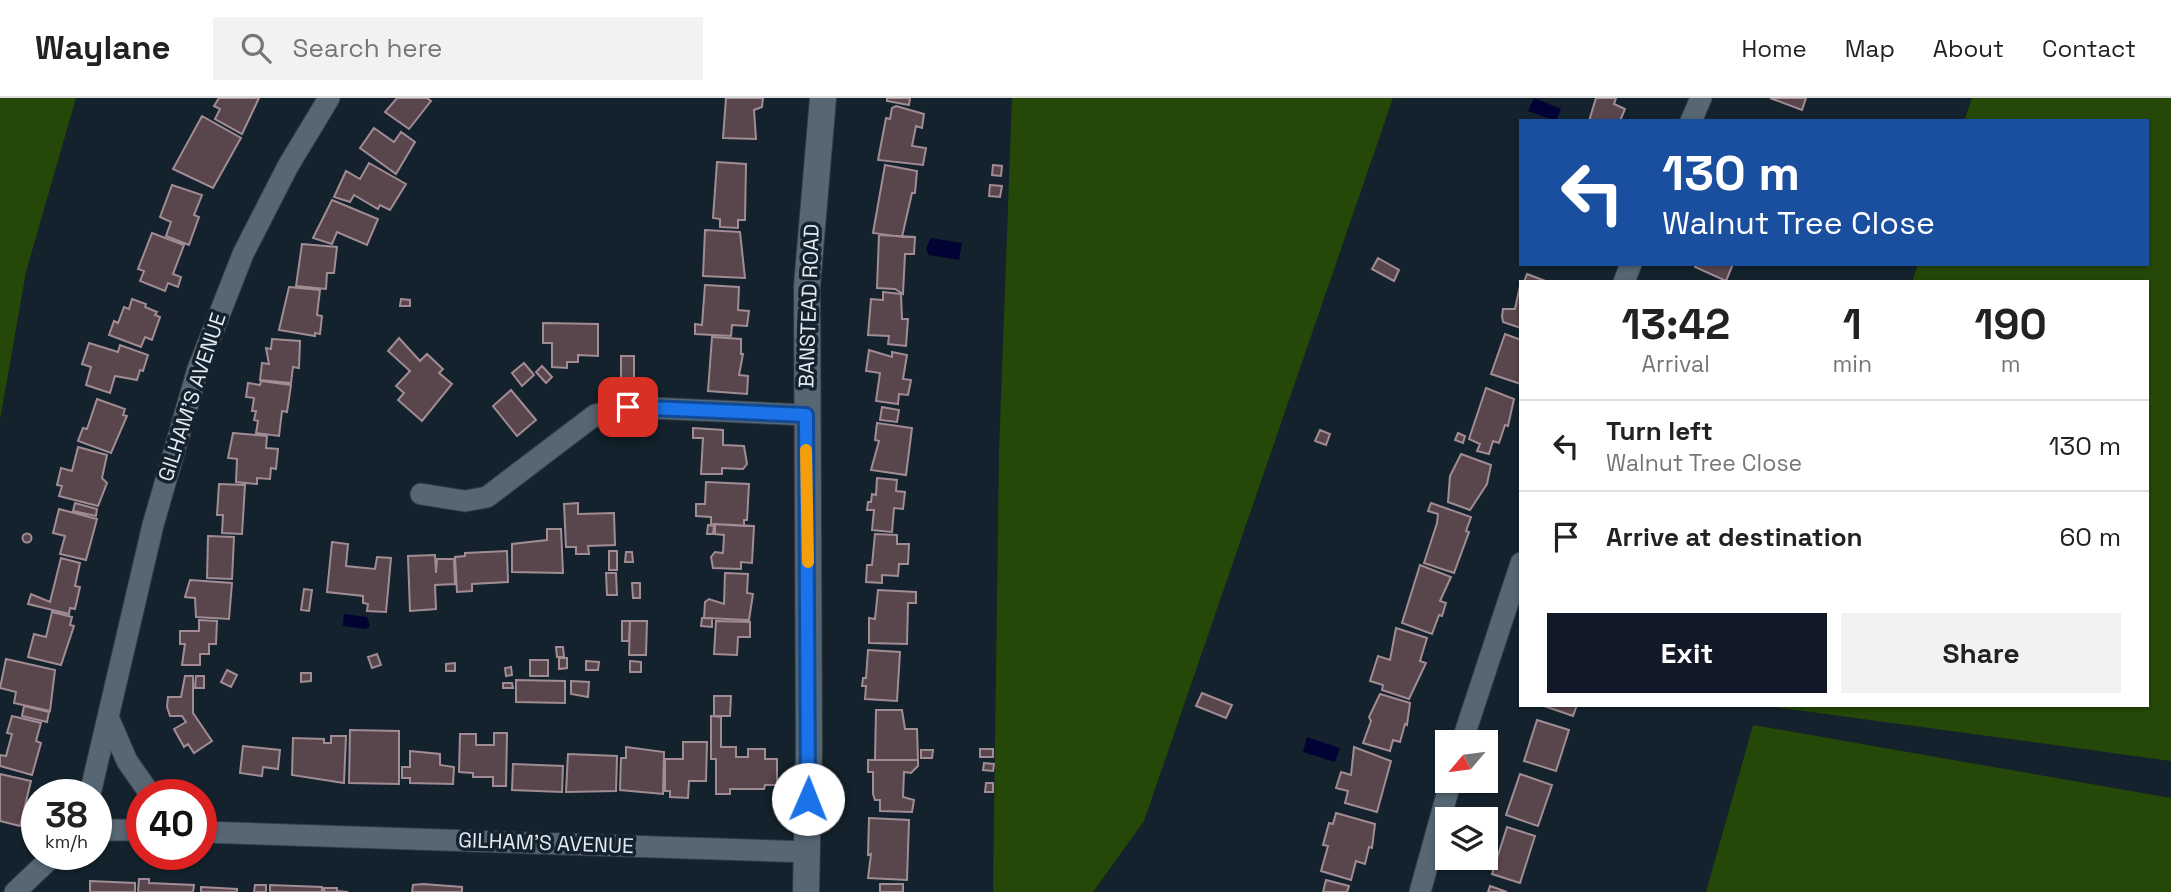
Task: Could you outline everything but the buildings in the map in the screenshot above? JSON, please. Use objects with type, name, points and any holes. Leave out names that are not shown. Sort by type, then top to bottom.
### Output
[{"type":"street","name":"GILHAM'S AVENUE","points":[[94,779],[153,524],[198,369],[243,254],[288,166],[329,98]]},
{"type":"street","name":"BANSTEAD ROAD","points":[[806,892],[809,734],[807,286],[823,98]]},
{"type":"street","points":[[1692,119],[1701,98]]},
{"type":"street","points":[[421,494],[465,501],[486,497],[595,415],[612,409],[628,407],[806,415]]},
{"type":"street","points":[[1466,730],[1519,569]]},
{"type":"street","points":[[108,717],[127,761],[140,779]]},
{"type":"street","points":[[1420,892],[1447,793]]},
{"type":"street","name":"GILHAM'S AVENUE","points":[[217,833],[807,852]]},
{"type":"street","points":[[15,892],[38,870]]},
{"type":"green space","points":[[0,98],[76,98],[26,272],[0,420]]},
{"type":"green space","points":[[1012,98],[1393,98],[1144,821],[1093,892],[993,892],[999,452]]},
{"type":"green space","points":[[1972,98],[2171,98],[2171,761],[1775,707],[2149,707],[2149,280],[1913,280],[1917,266],[2149,266],[2149,119],[1965,119]]},
{"type":"green space","points":[[1753,725],[2171,798],[2171,892],[1706,892]]},
{"type":"shaded area","points":[[1534,98],[1561,109],[1557,119],[1528,111]]},
{"type":"shaded area","points":[[931,238],[962,243],[959,260],[929,255],[926,248]]},
{"type":"shaded area","points":[[344,614],[367,617],[370,626],[366,629],[343,626]]},
{"type":"shaded area","points":[[1307,737],[1340,748],[1335,762],[1303,752]]},
{"type":"slow traffic","points":[[806,450],[808,562]]},
{"type":"route","points":[[628,407],[806,415],[808,799]]}]
